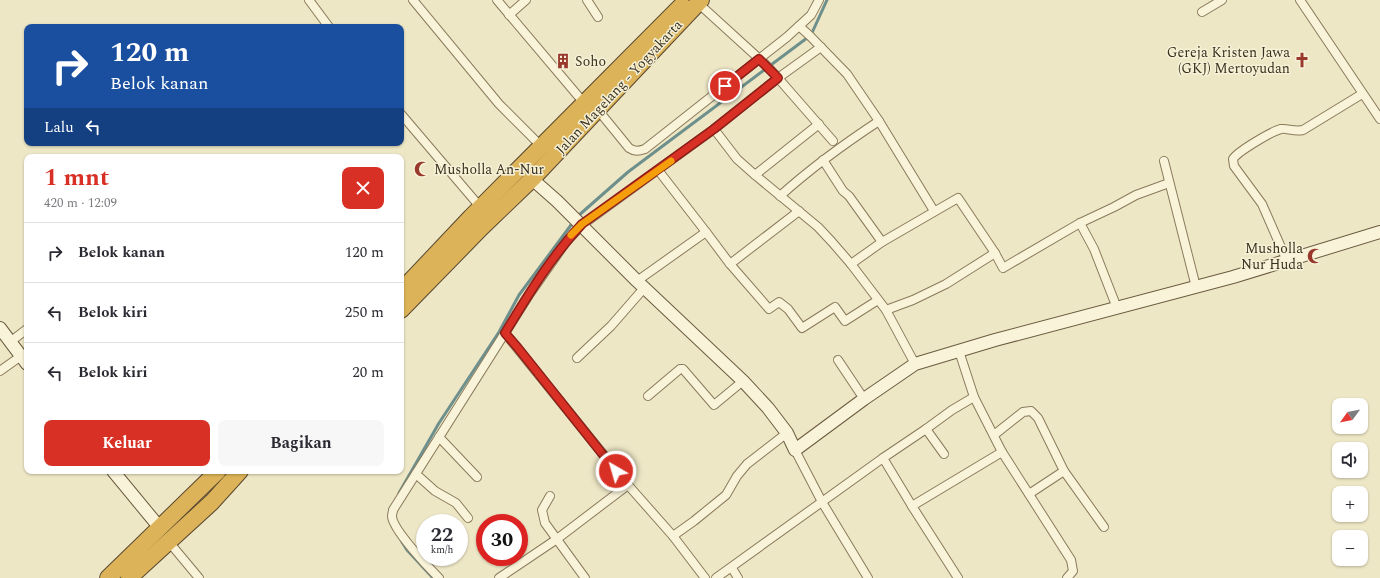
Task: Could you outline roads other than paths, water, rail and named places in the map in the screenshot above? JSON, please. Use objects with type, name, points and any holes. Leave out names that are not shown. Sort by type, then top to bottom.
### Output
[{"type":"highway","name":"Jalan Magelang - Yogyakarta","points":[[404,307],[481,228],[532,179],[591,107],[696,1]]},
{"type":"highway","name":"Jalan Magelang - Yogyakarta","points":[[404,288],[541,146],[591,107]]},
{"type":"highway","points":[[108,578],[215,474]]},
{"type":"highway","points":[[129,578],[212,502],[237,474]]},
{"type":"street","points":[[309,0],[327,24]]},
{"type":"street","points":[[413,0],[499,104],[541,146]]},
{"type":"street","points":[[497,0],[591,107],[629,148],[634,151],[645,149],[762,62],[811,15],[819,0]]},
{"type":"street","points":[[509,14],[526,0]]},
{"type":"street","points":[[587,0],[598,17]]},
{"type":"street","points":[[1202,12],[1222,0]]},
{"type":"street","points":[[1300,0],[1380,119]]},
{"type":"street","points":[[696,1],[772,71],[833,141]]},
{"type":"street","points":[[799,26],[847,74],[934,211]]},
{"type":"street","points":[[438,578],[423,563],[397,529],[393,522],[393,510],[418,476],[439,437],[506,335],[529,295],[566,242],[577,220],[658,170],[714,129],[820,46]]},
{"type":"street","points":[[1287,261],[1262,204],[1234,166],[1233,160],[1236,155],[1252,144],[1281,129],[1298,131],[1303,130],[1362,94]]},
{"type":"street","points":[[404,118],[481,208]]},
{"type":"street","points":[[780,196],[823,160],[878,121]]},
{"type":"street","points":[[755,176],[819,124]]},
{"type":"street","points":[[714,129],[737,159],[755,176],[818,227],[851,264],[886,310],[915,364]]},
{"type":"street","points":[[823,160],[843,191],[849,196],[882,242]]},
{"type":"street","points":[[1164,161],[1196,287]]},
{"type":"street","points":[[658,170],[730,264],[769,309],[778,302],[788,308],[802,328],[835,307],[846,321],[878,300]]},
{"type":"street","points":[[532,179],[577,220],[641,284],[743,381],[768,408],[787,433],[822,502],[868,578]]},
{"type":"street","points":[[851,264],[882,242],[958,198],[995,253],[1003,268],[1080,223],[1136,195],[1169,183]]},
{"type":"street","points":[[730,264],[799,211]]},
{"type":"street","points":[[1080,223],[1094,249],[1117,308]]},
{"type":"street","points":[[577,358],[611,326],[641,284],[706,232]]},
{"type":"street","points":[[795,450],[864,399],[915,364],[1196,287],[1380,232]]},
{"type":"street","points":[[886,310],[913,300],[946,284],[995,253]]},
{"type":"street","points":[[0,328],[24,360],[0,371]]},
{"type":"street","points":[[10,342],[24,331]]},
{"type":"street","points":[[506,335],[628,486],[673,536],[705,578]]},
{"type":"street","points":[[959,351],[974,397],[1002,452],[1071,560],[1073,571],[1068,578]]},
{"type":"street","points":[[838,360],[864,399]]},
{"type":"street","points":[[648,396],[680,369],[683,369],[714,405],[743,381]]},
{"type":"street","points":[[716,578],[732,568],[883,458],[952,410],[974,397]]},
{"type":"street","points":[[994,435],[1023,412],[1031,411],[1038,418],[1064,471],[1104,527]]},
{"type":"street","points":[[926,429],[944,454]]},
{"type":"street","points":[[673,536],[694,521],[726,494],[737,476],[747,464],[787,433]]},
{"type":"street","points":[[439,437],[477,477]]},
{"type":"street","points":[[912,506],[1002,452]]},
{"type":"street","points":[[883,458],[958,578]]},
{"type":"street","points":[[1029,494],[1064,471]]},
{"type":"street","points":[[115,474],[160,528]]},
{"type":"street","points":[[418,476],[435,491],[454,501],[465,514]]},
{"type":"street","points":[[499,578],[557,539],[628,486]]},
{"type":"street","points":[[550,496],[542,510],[545,523],[585,578]]},
{"type":"street","points":[[169,542],[199,578]]},
{"type":"street","points":[[732,568],[738,578]]},
{"type":"waterway","points":[[578,216],[628,172],[811,35],[827,0]]},
{"type":"waterway","points":[[399,493],[439,423],[499,332],[519,295],[574,221]]},
{"type":"waterway","points":[[402,542],[407,550],[433,578]]},
{"type":"place","name":"Gereja Kristen Jawa (GKJ) Mertoyudan","points":[[1302,60]]},
{"type":"place","name":"Soho","points":[[563,61]]},
{"type":"place","name":"Musholla An-Nur","points":[[422,169]]},
{"type":"place","name":"Musholla Nur Huda","points":[[1315,256]]}]
